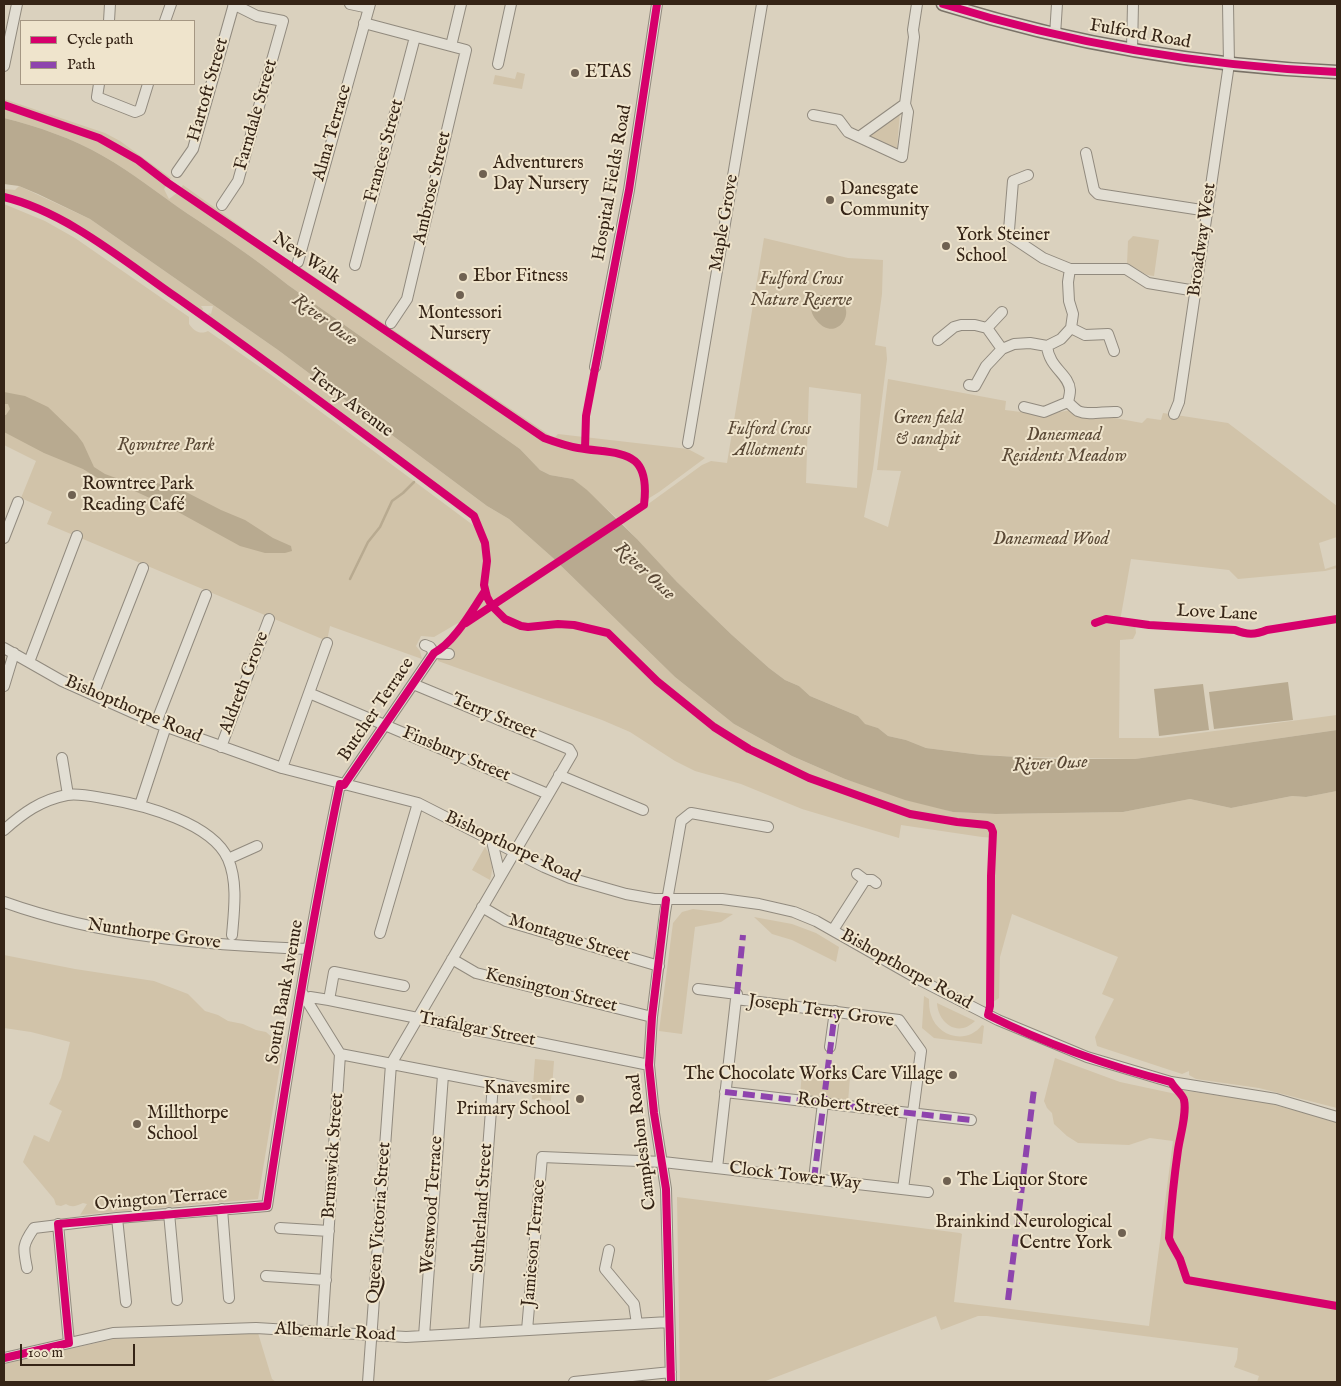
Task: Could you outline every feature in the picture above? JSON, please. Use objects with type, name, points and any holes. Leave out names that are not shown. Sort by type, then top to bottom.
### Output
[{"type":"main road","name":"Fulford Road","points":[[943,4],[1055,36],[1132,50],[1285,70],[1337,72]]},
{"type":"street","points":[[4,66],[17,4]]},
{"type":"street","points":[[109,20],[110,4]]},
{"type":"street","points":[[166,20],[170,4]]},
{"type":"street","name":"Farndale Street","points":[[222,205],[238,181],[283,21],[257,16],[233,4]]},
{"type":"street","name":"Hartoft Street","points":[[176,172],[193,149],[233,4]]},
{"type":"street","points":[[350,4],[369,6]]},
{"type":"street","points":[[364,23],[451,46],[461,4]]},
{"type":"street","points":[[498,64],[511,4]]},
{"type":"street","name":"Hospital Fields Road","points":[[595,367],[629,190],[657,4]]},
{"type":"street","name":"Maple Grove","points":[[688,443],[762,4]]},
{"type":"street","points":[[813,115],[839,120],[848,132],[902,157],[908,112],[905,104],[917,4]]},
{"type":"street","points":[[1055,36],[1057,4]]},
{"type":"street","points":[[1132,50],[1134,4]]},
{"type":"street","name":"Broadway West","points":[[1174,414],[1180,402],[1230,64],[1228,4]]},
{"type":"street","name":"Alma Terrace","points":[[298,262],[369,6]]},
{"type":"street","name":"Frances Street","points":[[355,265],[415,37]]},
{"type":"street","name":"Ambrose Street","points":[[391,323],[407,300],[466,50],[451,46]]},
{"type":"street","points":[[99,85],[98,97],[135,112],[140,110],[148,85]]},
{"type":"street","points":[[859,137],[905,104]]},
{"type":"street","points":[[1086,153],[1094,190],[1098,194],[1208,211]]},
{"type":"street","points":[[1028,175],[1014,181],[1010,236],[1044,258],[1070,269],[1126,269],[1148,283],[1196,291]]},
{"type":"street","points":[[969,385],[975,386],[986,366],[1002,349],[1014,344],[1030,343],[1047,346],[1061,339],[1071,328],[1073,314],[1069,301],[1068,282],[1070,269]]},
{"type":"street","points":[[987,328],[1002,312]]},
{"type":"street","points":[[938,340],[954,327],[961,324],[975,325],[987,328],[1002,349]]},
{"type":"street","points":[[1071,328],[1085,335],[1096,336],[1110,333],[1114,351]]},
{"type":"street","points":[[1047,346],[1048,354],[1054,366],[1063,375],[1070,388],[1068,402]]},
{"type":"street","points":[[1024,407],[1044,412],[1068,402]]},
{"type":"street","points":[[1068,402],[1078,411],[1095,414],[1107,411],[1117,412]]},
{"type":"street","points":[[4,538],[18,502]]},
{"type":"street","points":[[30,662],[77,536]]},
{"type":"street","points":[[93,695],[143,568]]},
{"type":"street","points":[[140,805],[161,724],[206,594]]},
{"type":"street","name":"Aldreth Grove","points":[[221,747],[269,618]]},
{"type":"street","points":[[282,768],[327,643]]},
{"type":"street","name":"Butcher Terrace","points":[[424,645],[430,647],[434,653]]},
{"type":"street","name":"Bishopthorpe Road","points":[[4,648],[62,681],[161,724],[221,747],[282,768],[418,803],[544,867],[570,878],[626,894],[666,900],[712,898],[758,904],[794,912],[833,930],[920,980],[998,1020],[1087,1057],[1171,1082],[1276,1100],[1337,1117]]},
{"type":"street","name":"Butcher Terrace","points":[[434,653],[448,654]]},
{"type":"street","name":"Butcher Terrace","points":[[342,784],[434,653]]},
{"type":"street","points":[[4,686],[14,654]]},
{"type":"street","name":"Terry Street","points":[[413,684],[569,749],[572,754],[559,775]]},
{"type":"street","name":"Finsbury Street","points":[[309,693],[548,794]]},
{"type":"street","points":[[62,758],[68,795]]},
{"type":"street","points":[[391,1064],[559,775],[643,810]]},
{"type":"street","name":"South Bank Avenue","points":[[267,1206],[276,1140],[303,995],[308,949],[342,784]]},
{"type":"street","points":[[4,830],[16,818],[41,802],[68,795],[95,796],[140,805],[189,824],[201,830],[228,858],[235,900],[232,935]]},
{"type":"street","points":[[380,933],[418,803]]},
{"type":"street","name":"Campleshon Road","points":[[671,1377],[666,1189],[654,1113],[649,1065],[652,1017],[666,900],[682,821],[691,814],[768,827]]},
{"type":"street","points":[[492,841],[500,875]]},
{"type":"street","points":[[228,858],[257,846]]},
{"type":"street","points":[[833,930],[861,877],[876,883]]},
{"type":"street","name":"Nunthorpe Grove","points":[[4,902],[84,926],[148,937],[232,946],[308,949]]},
{"type":"street","name":"Montague Street","points":[[482,907],[506,920],[659,966]]},
{"type":"street","name":"Kensington Street","points":[[452,959],[476,973],[652,1017]]},
{"type":"street","points":[[329,1000],[334,972],[404,986]]},
{"type":"street","points":[[698,989],[736,994],[736,1000]]},
{"type":"street","points":[[303,995],[340,1054],[517,1088]]},
{"type":"street","name":"Trafalgar Street","points":[[303,995],[649,1065]]},
{"type":"street","name":"Joseph Terry Grove","points":[[717,1168],[736,1000],[835,1011],[899,1020],[921,1051],[904,1189]]},
{"type":"street","points":[[830,1047],[835,1011]]},
{"type":"street","name":"Brunswick Street","points":[[322,1332],[340,1054]]},
{"type":"street","name":"Queen Victoria Street","points":[[368,1382],[391,1064]]},
{"type":"street","name":"Westwood Terrace","points":[[424,1336],[444,1075]]},
{"type":"street","name":"Sutherland Street","points":[[474,1333],[493,1084]]},
{"type":"street","name":"Robert Street","points":[[725,1092],[971,1120]]},
{"type":"street","points":[[814,1179],[823,1103]]},
{"type":"street","name":"Clock Tower Way","points":[[542,1156],[663,1162],[928,1192]]},
{"type":"street","name":"Jamieson Terrace","points":[[527,1330],[542,1156]]},
{"type":"street","name":"Ovington Terrace","points":[[27,1268],[20,1253],[24,1241],[34,1228],[117,1218],[267,1206]]},
{"type":"street","points":[[222,1210],[229,1298]]},
{"type":"street","points":[[169,1214],[177,1300]]},
{"type":"street","points":[[117,1218],[126,1302]]},
{"type":"street","points":[[58,1224],[69,1343]]},
{"type":"street","points":[[280,1228],[329,1230]]},
{"type":"street","points":[[609,1250],[605,1268],[634,1304],[637,1324]]},
{"type":"street","points":[[266,1276],[326,1280]]},
{"type":"street","name":"Albemarle Road","points":[[4,1358],[113,1333],[256,1328],[424,1336],[669,1322]]},
{"type":"street","points":[[574,1382],[671,1377]]},
{"type":"green space","points":[[517,72],[525,74],[522,89],[493,84],[495,75],[515,79]]},
{"type":"green space","points":[[4,99],[105,133],[120,141],[171,178],[164,189],[169,199],[183,185],[246,230],[268,249],[292,265],[294,263],[551,436],[555,437],[558,434],[688,449],[705,458],[659,492],[617,518],[573,479],[550,475],[540,470],[520,449],[288,285],[239,248],[125,170],[92,150],[68,139],[4,118]]},
{"type":"green space","points":[[900,111],[897,148],[895,149],[872,139],[871,132],[877,130],[898,115]]},
{"type":"green space","name":"Rowntree Park","points":[[19,186],[90,219],[278,350],[487,506],[509,519],[553,558],[675,677],[734,724],[792,756],[845,779],[953,812],[996,814],[1123,812],[1190,799],[1231,808],[1292,796],[1306,797],[1337,791],[1337,1108],[1259,1088],[1196,1079],[1189,1075],[1189,1071],[1182,1074],[1097,1046],[1095,1037],[1114,999],[1102,994],[1118,957],[1012,914],[1000,957],[999,998],[993,1002],[992,915],[996,838],[901,825],[899,838],[802,809],[741,784],[695,771],[675,761],[630,732],[602,720],[438,661],[437,657],[444,651],[463,626],[458,623],[434,637],[421,636],[416,646],[420,651],[422,659],[330,626],[327,641],[47,524],[52,512],[21,498],[36,461],[4,445],[4,204],[45,221],[75,238],[189,317],[189,324],[195,330],[202,333],[208,331],[270,374],[477,528],[479,517],[209,318],[208,315],[209,313],[211,314],[213,306],[201,306],[202,311],[198,310],[81,229],[33,204],[4,194],[4,189],[15,190]]},
{"type":"green space","points":[[1133,236],[1159,240],[1154,276],[1147,275],[1127,264],[1128,241]]},
{"type":"green space","points":[[764,238],[848,258],[883,260],[882,294],[875,345],[886,347],[887,359],[873,469],[864,517],[888,527],[901,471],[877,470],[888,379],[1006,401],[1005,410],[1029,413],[1054,413],[1071,410],[1142,423],[1147,418],[1161,420],[1163,413],[1228,423],[1337,506],[1337,537],[1319,543],[1325,569],[1337,565],[1337,568],[1325,571],[1238,579],[1229,570],[1131,559],[1120,623],[1135,624],[1136,633],[1133,639],[1120,640],[1119,738],[1161,738],[1337,715],[1337,730],[1135,759],[981,755],[926,748],[906,740],[888,736],[878,728],[864,724],[858,716],[810,696],[799,686],[785,680],[769,668],[677,582],[622,523],[702,465],[711,461],[727,463]],"holes":[[[809,387],[861,394],[857,488],[806,483]]]},
{"type":"green space","points":[[485,847],[492,863],[490,880],[472,870]]},
{"type":"green space","points":[[693,909],[733,914],[721,922],[695,927],[682,1034],[659,1031],[673,923],[682,912]]},
{"type":"green space","points":[[754,917],[792,924],[816,933],[839,947],[836,962],[792,940],[772,934]]},
{"type":"green space","name":"Millthorpe School","points":[[4,955],[75,969],[154,981],[188,994],[205,1011],[218,1015],[228,1021],[266,1032],[274,1039],[285,1036],[258,1199],[80,1215],[87,1204],[83,1203],[76,1206],[56,1205],[54,1199],[23,1162],[34,1135],[49,1142],[62,1111],[49,1104],[61,1078],[70,1042],[31,1032],[4,1028]]},
{"type":"green space","points":[[924,996],[929,999],[931,1015],[940,1029],[954,1036],[961,1036],[969,1035],[982,1025],[984,1026],[982,1044],[934,1038],[922,1028]]},
{"type":"green space","points":[[937,1003],[975,1021],[969,1026],[962,1028],[950,1026],[941,1017]]},
{"type":"green space","points":[[1055,1058],[1120,1082],[1176,1094],[1179,1098],[1180,1090],[1264,1102],[1337,1122],[1337,1382],[1257,1382],[1259,1376],[1234,1367],[1238,1348],[987,1316],[978,1316],[941,1330],[936,1316],[763,1382],[680,1382],[677,1197],[960,1233],[962,1234],[954,1302],[1149,1326],[1173,1141],[1150,1138],[1129,1145],[1078,1143],[1067,1136],[1054,1124],[1052,1113],[1044,1101]]},
{"type":"green space","points":[[535,1059],[554,1061],[551,1101],[532,1099]]},
{"type":"green space","points":[[802,1072],[850,1077],[848,1102],[800,1096]]},
{"type":"green space","points":[[258,1333],[272,1379],[276,1382],[4,1382],[4,1364],[114,1339]]},
{"type":"water","name":"River Ouse","points":[[4,118],[68,139],[114,163],[239,248],[288,285],[520,449],[540,470],[550,475],[573,479],[587,490],[637,539],[677,582],[769,668],[785,680],[799,686],[810,696],[858,716],[865,724],[878,728],[888,736],[906,740],[926,748],[981,755],[1057,759],[1135,759],[1337,730],[1337,791],[1306,797],[1292,796],[1231,808],[1190,799],[1123,812],[996,814],[953,812],[905,800],[845,779],[792,756],[734,724],[675,677],[553,558],[509,519],[487,506],[278,350],[90,219],[19,186],[4,184]]},
{"type":"water","points":[[820,295],[835,298],[843,303],[846,311],[841,325],[834,328],[826,328],[812,314],[812,299]]},
{"type":"water","points":[[4,392],[25,396],[48,407],[77,435],[83,443],[94,467],[105,474],[116,478],[151,481],[186,492],[245,520],[273,538],[291,546],[292,551],[265,553],[240,546],[169,507],[126,487],[104,482],[83,469],[44,453],[4,432],[4,415],[10,409],[8,404],[4,404]]},
{"type":"water","points":[[1288,682],[1293,720],[1214,729],[1209,692]]},
{"type":"water","points":[[1203,684],[1209,730],[1159,736],[1154,689]]},
{"type":"pier","points":[[620,517],[624,521],[558,566],[553,561]]},
{"type":"waterway","points":[[350,579],[368,542],[380,527],[392,501],[414,482]]},
{"type":"marked path","points":[[737,994],[743,935]]},
{"type":"marked path","points":[[814,1179],[835,1011]]},
{"type":"marked path","points":[[1008,1300],[1034,1089]]},
{"type":"marked path","points":[[725,1092],[971,1120]]},
{"type":"cycle path","points":[[585,449],[586,416],[629,190],[657,4]]},
{"type":"cycle path","points":[[943,4],[1040,31],[1138,51],[1237,64],[1337,72]]},
{"type":"cycle path","name":"New Walk","points":[[4,105],[99,138],[138,160],[168,183],[544,438],[574,447],[619,454],[629,457],[637,463],[643,473],[645,486],[644,505],[466,623]]},
{"type":"cycle path","name":"Terry Avenue","points":[[4,197],[50,214],[115,253],[289,378],[474,516],[485,543],[487,561],[484,585],[487,597],[492,606],[505,619],[528,627],[558,624],[574,625],[608,633],[657,681],[714,727],[749,749],[809,778],[910,814],[991,827],[993,832],[990,1006],[988,1015],[1078,1053],[1124,1069],[1171,1082],[1182,1096],[1185,1111],[1175,1171],[1169,1238],[1180,1259],[1187,1280],[1337,1306]]},
{"type":"cycle path","points":[[4,1358],[69,1343],[58,1224],[267,1206],[319,889],[340,784],[344,785],[434,653],[456,634],[485,591]]},
{"type":"cycle path","name":"Love Lane","points":[[1095,623],[1106,619],[1149,625],[1235,630],[1251,634],[1337,619]]},
{"type":"cycle path","points":[[666,900],[652,1017],[649,1065],[654,1113],[666,1189],[671,1382]]},
{"type":"place","name":"ETAS","points":[[575,73]]},
{"type":"place","name":"Adventurers Day Nursery","points":[[483,174]]},
{"type":"place","name":"Danesgate Community","points":[[830,200]]},
{"type":"place","name":"York Steiner School","points":[[946,246]]},
{"type":"place","name":"Ebor Fitness","points":[[463,277]]},
{"type":"place","name":"Montessori Nursery","points":[[460,295]]},
{"type":"place","name":"Rowntree Park Reading Café","points":[[72,495]]},
{"type":"place","name":"The Chocolate Works Care Village","points":[[953,1075]]},
{"type":"place","name":"Knavesmire Primary School","points":[[580,1099]]},
{"type":"place","name":"Millthorpe School","points":[[137,1124]]},
{"type":"place","name":"The Liquor Store","points":[[947,1181]]},
{"type":"place","name":"Brainkind Neurological Centre York","points":[[1122,1233]]},
{"type":"park label","name":"Fulford Cross Nature Reserve","points":[[801,290]]},
{"type":"park label","name":"Green field & sandpit","points":[[928,429]]},
{"type":"park label","name":"Fulford Cross Allotments","points":[[769,440]]},
{"type":"park label","name":"Danesmead Residents Meadow","points":[[1064,446]]},
{"type":"park label","name":"Danesmead Wood","points":[[1051,540]]}]
